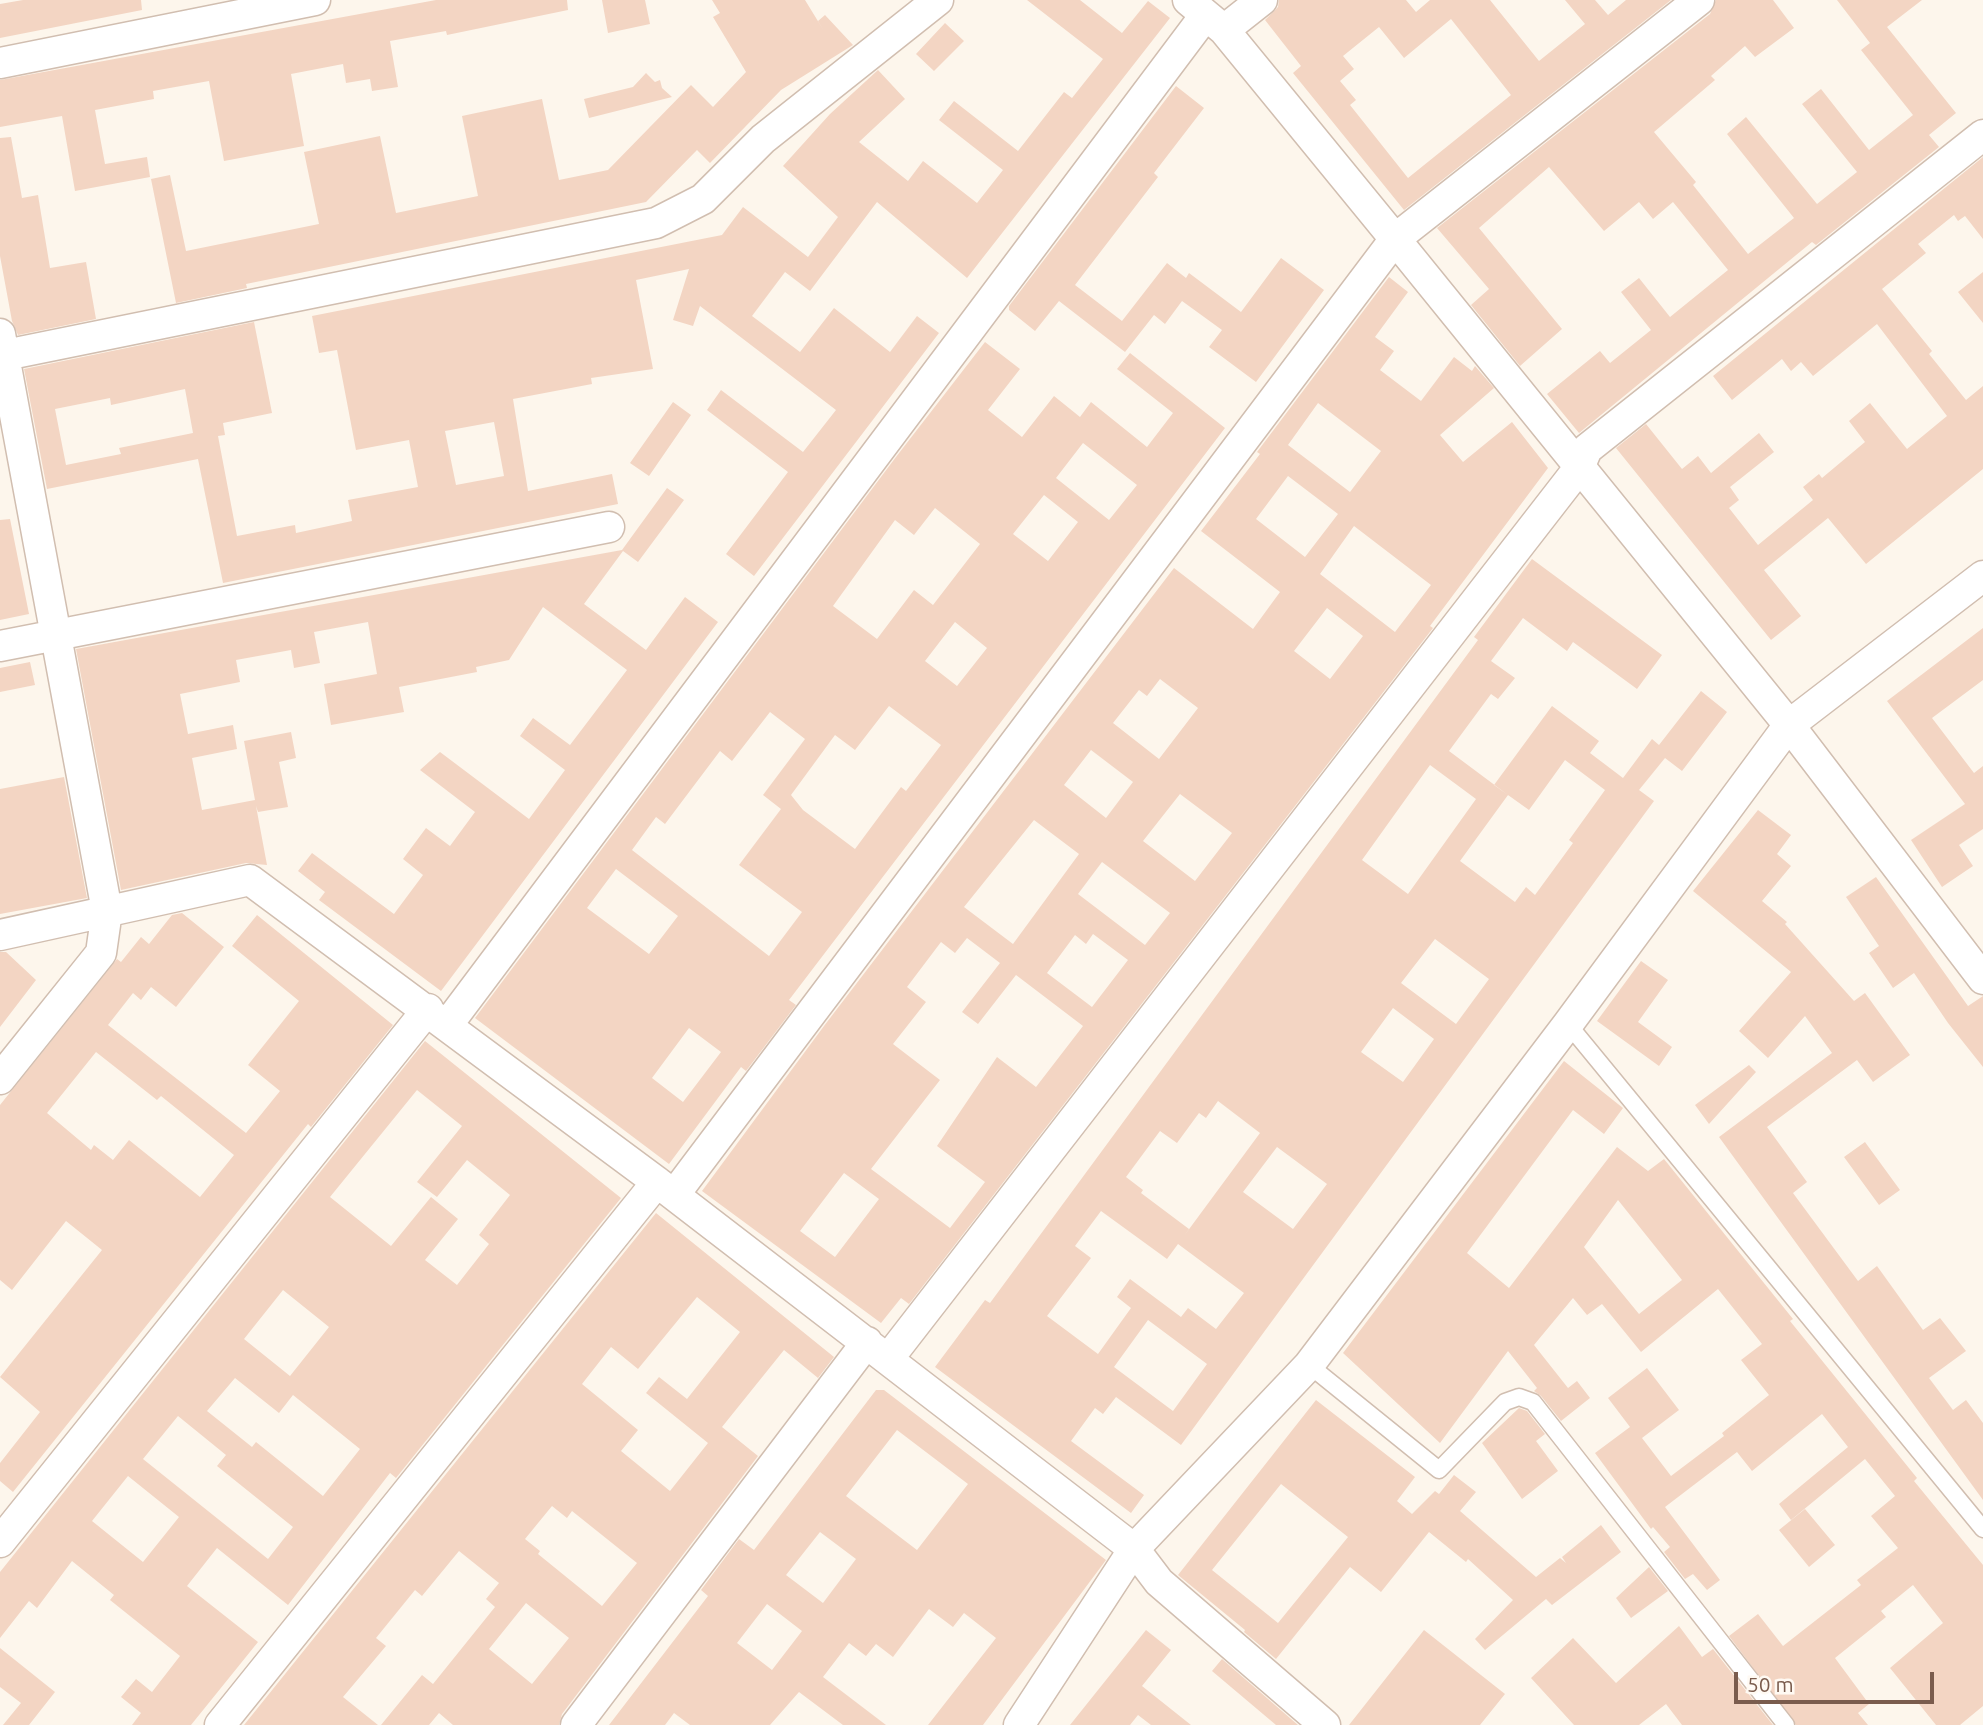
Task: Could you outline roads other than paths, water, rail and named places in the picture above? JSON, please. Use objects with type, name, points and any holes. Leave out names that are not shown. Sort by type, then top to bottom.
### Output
[{"type":"street","points":[[0,63],[315,0]]},
{"type":"street","points":[[0,1079],[101,953],[107,911],[1,348],[656,223],[703,199],[763,139],[938,0]]},
{"type":"street","points":[[0,1542],[438,1017],[1205,16],[1262,0]]},
{"type":"street","points":[[220,1725],[665,1189],[1395,239],[1699,0]]},
{"type":"street","points":[[1205,16],[1395,239],[1789,725],[1983,979]]},
{"type":"street","points":[[576,1725],[878,1351],[1579,468],[1587,449],[1983,135]]},
{"type":"street","points":[[0,646],[609,527]]},
{"type":"street","points":[[1019,1725],[1134,1549],[1309,1365],[1568,1024],[1789,725],[1983,576]]},
{"type":"street","points":[[0,935],[250,880],[438,1017],[1134,1549],[1159,1582],[1325,1725]]},
{"type":"lane","points":[[1568,1024],[1983,1529]]},
{"type":"lane","points":[[1309,1365],[1438,1470],[1505,1402],[1519,1397],[1533,1402],[1786,1725]]}]
